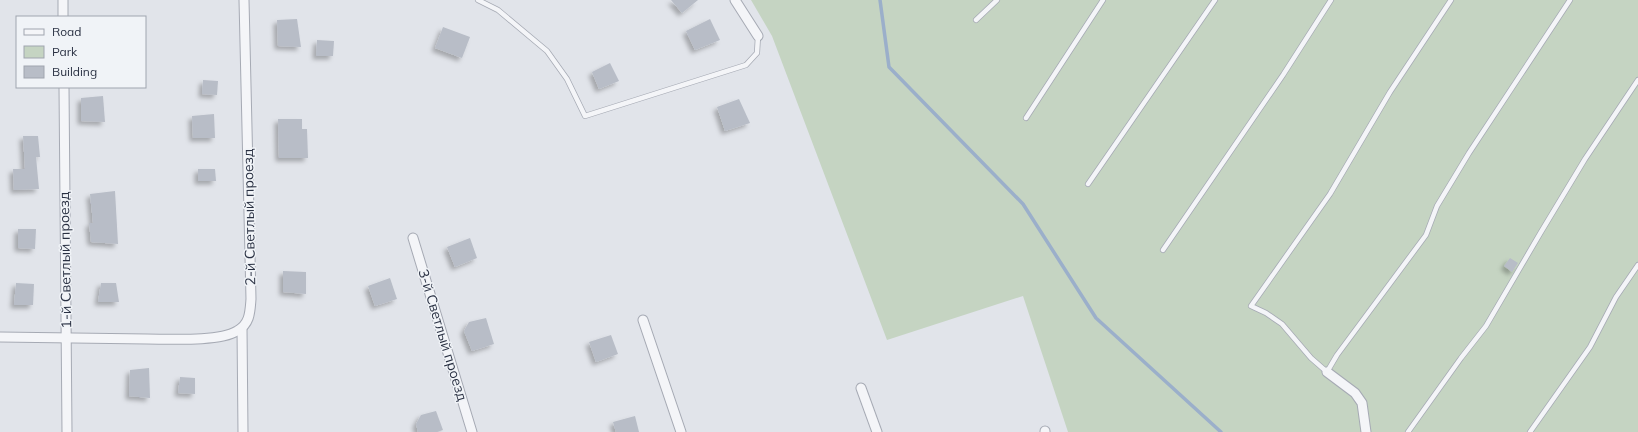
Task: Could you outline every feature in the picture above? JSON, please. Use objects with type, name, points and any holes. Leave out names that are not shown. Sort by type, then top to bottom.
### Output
[{"type":"street","points":[[63,0],[63,16]]},
{"type":"street","name":"2-й Светлый проезд","points":[[243,432],[242,328],[247,322],[250,299],[244,0]]},
{"type":"street","points":[[735,0],[758,36]]},
{"type":"street","name":"1-й Светлый проезд","points":[[64,88],[67,432]]},
{"type":"street","name":"3-й Светлый проезд","points":[[413,238],[472,432]]},
{"type":"street","points":[[643,320],[682,432]]},
{"type":"street","points":[[0,337],[206,338],[223,336],[236,332],[242,328]]},
{"type":"street","points":[[1327,372],[1355,393],[1362,403],[1366,432]]},
{"type":"street","points":[[862,388],[877,432]]},
{"type":"lane","points":[[478,0],[498,10],[547,51],[567,79],[585,116],[746,65],[757,52],[758,36]]},
{"type":"lane","points":[[976,20],[997,0]]},
{"type":"lane","points":[[1026,118],[1103,0]]},
{"type":"lane","points":[[1088,184],[1215,0]]},
{"type":"lane","points":[[1163,250],[1283,75],[1331,0]]},
{"type":"lane","points":[[1451,0],[1390,92],[1330,194],[1251,306],[1266,313],[1282,324],[1311,358],[1327,372],[1337,355],[1426,235],[1437,206],[1449,186],[1570,0]]},
{"type":"lane","points":[[1408,432],[1486,326],[1577,172],[1638,80]]},
{"type":"lane","points":[[1530,432],[1590,347],[1616,297],[1638,265]]},
{"type":"green space","points":[[751,0],[1638,0],[1638,432],[1068,432],[1023,296],[887,340],[772,36]]},
{"type":"building","points":[[671,0],[698,0],[682,13]]},
{"type":"building","points":[[297,19],[301,47],[278,46],[277,20]]},
{"type":"building","points":[[710,19],[720,40],[695,50],[686,31]]},
{"type":"building","points":[[443,27],[470,37],[462,58],[435,48]]},
{"type":"building","points":[[317,40],[334,41],[333,56],[316,56]]},
{"type":"building","points":[[610,63],[619,81],[599,89],[592,72]]},
{"type":"building","points":[[203,80],[218,81],[217,95],[202,94]]},
{"type":"building","points":[[103,96],[105,122],[81,121],[81,98]]},
{"type":"building","points":[[739,99],[750,123],[725,131],[717,107]]},
{"type":"building","points":[[214,114],[215,138],[193,138],[192,116]]},
{"type":"building","points":[[278,119],[302,119],[302,129],[307,129],[308,158],[279,158]]},
{"type":"building","points":[[23,136],[38,136],[40,157],[36,157],[39,189],[14,190],[13,169],[25,169]]},
{"type":"building","points":[[198,169],[215,169],[216,181],[198,181]]},
{"type":"building","points":[[115,191],[118,244],[91,242],[89,223],[93,223],[90,194]]},
{"type":"building","points":[[18,229],[36,229],[35,249],[18,248]]},
{"type":"building","points":[[470,238],[477,258],[455,267],[447,247]]},
{"type":"building","points":[[1510,258],[1518,263],[1512,272],[1504,266]]},
{"type":"building","points":[[283,271],[306,272],[306,294],[283,292]]},
{"type":"building","points":[[390,278],[397,299],[375,306],[368,286]]},
{"type":"building","points":[[16,283],[34,284],[33,305],[14,305]]},
{"type":"building","points":[[101,283],[116,283],[119,302],[98,302]]},
{"type":"building","points":[[486,318],[494,344],[472,351],[464,331],[469,322]]},
{"type":"building","points":[[611,335],[618,354],[596,362],[589,342]]},
{"type":"building","points":[[149,368],[150,398],[129,396],[130,370]]},
{"type":"building","points":[[180,377],[195,378],[195,394],[178,393]]},
{"type":"building","points":[[436,411],[443,430],[437,432],[418,432],[416,424],[421,415]]},
{"type":"building","points":[[635,416],[639,432],[616,432],[613,422]]},
{"type":"waterway","points":[[880,0],[889,67],[1023,204],[1096,318],[1221,432]]}]
